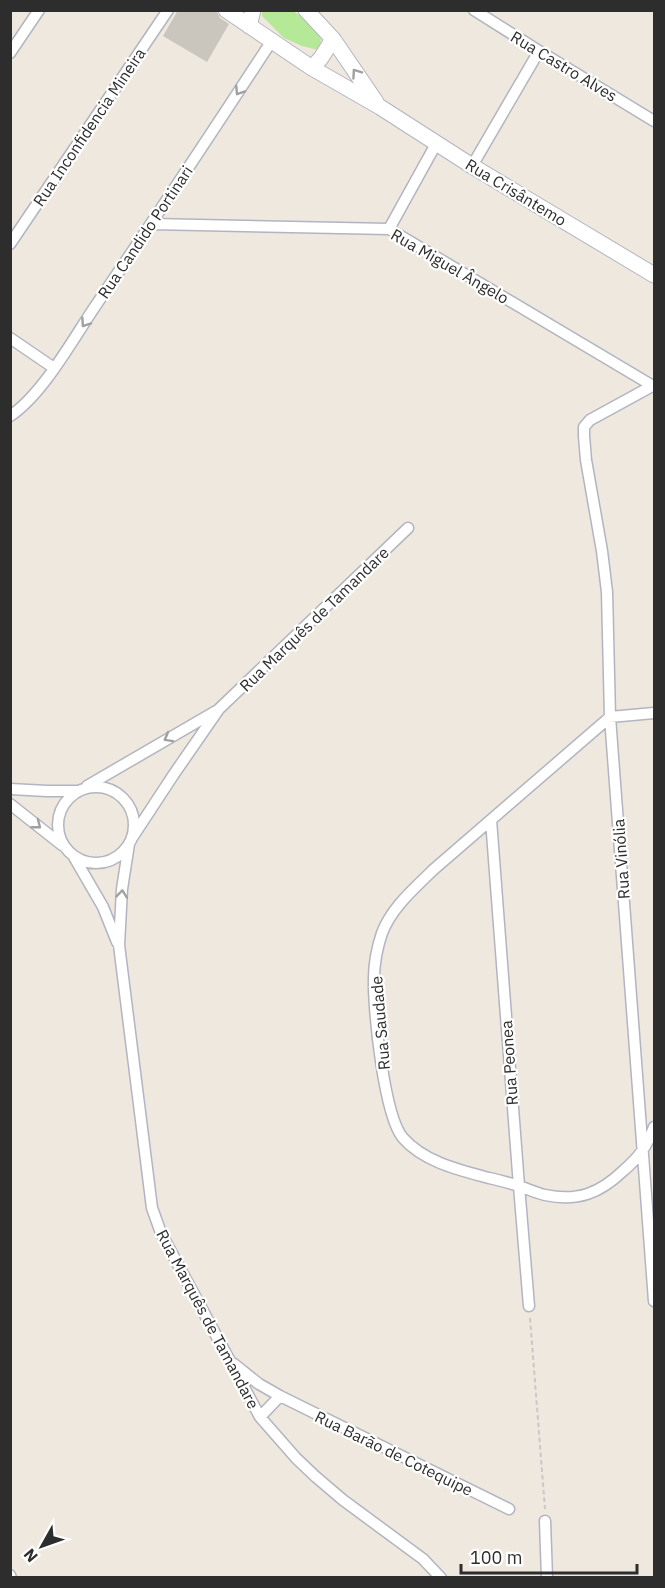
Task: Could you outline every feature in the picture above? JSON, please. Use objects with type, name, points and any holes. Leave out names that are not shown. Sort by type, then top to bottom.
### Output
[{"type":"main road","name":"Rua Crisântemo","points":[[226,10],[312,68],[380,107],[436,144],[654,275]]},
{"type":"main road","points":[[249,26],[253,10]]},
{"type":"main road","points":[[306,10],[333,39]]},
{"type":"main road","points":[[321,10],[333,39]]},
{"type":"main road","name":"Rua Crisântemo","points":[[333,39],[380,107]]},
{"type":"main road","points":[[312,68],[333,39]]},
{"type":"street","points":[[10,53],[39,10]]},
{"type":"street","name":"Rua Inconfidencia Mineira","points":[[10,244],[168,10]]},
{"type":"street","name":"Rua Castro Alves","points":[[474,10],[654,121]]},
{"type":"street","name":"Rua Candido Portinari","points":[[10,416],[34,395],[54,368],[272,42]]},
{"type":"street","points":[[472,166],[539,51]]},
{"type":"street","points":[[389,229],[436,144]]},
{"type":"street","name":"Rua Miguel Ângelo","points":[[152,224],[389,229],[654,386]]},
{"type":"street","points":[[10,338],[54,368]]},
{"type":"street","name":"Rua Vinólia","points":[[654,386],[590,420],[584,427],[586,460],[607,592],[610,717],[654,1300]]},
{"type":"street","name":"Rua Marquês de Tamandare","points":[[408,528],[219,709],[131,841],[122,889],[118,945],[152,1208],[171,1253],[260,1417],[316,1477],[343,1500],[423,1559],[441,1578]]},
{"type":"street","name":"Rua Marquês de Tamandare","points":[[80,790],[219,709]]},
{"type":"street","points":[[610,717],[654,713]]},
{"type":"street","name":"Rua Saudade","points":[[610,717],[433,870],[411,892],[389,919],[382,934],[377,951],[374,1001],[393,1120],[403,1138],[437,1161],[545,1195],[572,1198],[596,1191],[608,1184],[632,1163],[643,1150],[654,1126]]},
{"type":"street","points":[[10,789],[47,791],[95,787],[107,789],[118,794],[127,803],[134,826],[131,841],[114,859],[94,863],[83,861],[10,804]]},
{"type":"street","points":[[64,846],[60,838],[58,820],[64,803],[80,790]]},
{"type":"street","name":"Rua Peonea","points":[[491,820],[529,1306]]},
{"type":"street","name":"Rua Marquês de Tamandare","points":[[74,856],[103,907],[118,945]]},
{"type":"street","name":"Rua Barão de Cotequipe","points":[[229,1360],[259,1384],[280,1396],[509,1509]]},
{"type":"street","points":[[260,1417],[280,1396]]},
{"type":"street","points":[[545,1521],[547,1578]]},
{"type":"path","points":[[529,1306],[545,1521]]},
{"type":"green space","points":[[262,11],[293,11],[305,19],[321,39],[320,49],[302,46],[284,38],[262,16]]},
{"type":"building","points":[[178,10],[216,10],[220,18],[229,24],[207,62],[163,36]]}]
